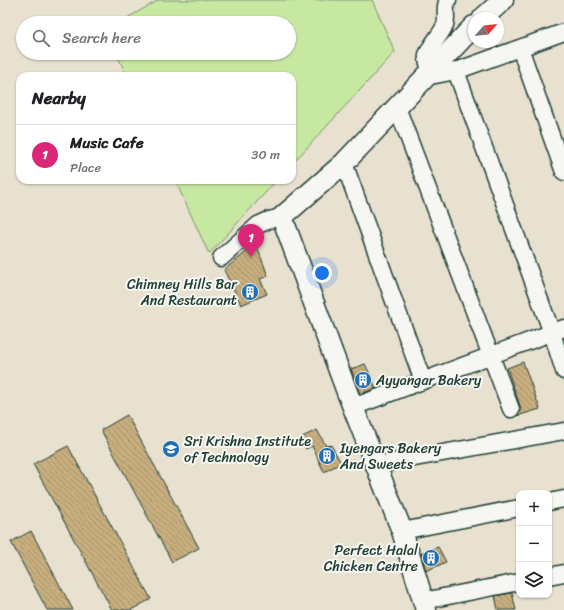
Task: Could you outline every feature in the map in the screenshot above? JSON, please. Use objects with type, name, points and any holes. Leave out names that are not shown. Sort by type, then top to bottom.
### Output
[{"type":"street","points":[[428,74],[428,55],[446,21],[445,9],[448,0]]},
{"type":"street","points":[[490,12],[503,0]]},
{"type":"street","points":[[221,258],[258,225],[282,216],[344,163],[468,32]]},
{"type":"street","points":[[428,74],[456,71],[564,32]]},
{"type":"street","points":[[520,48],[564,172]]},
{"type":"street","points":[[456,71],[558,330],[564,371]]},
{"type":"street","points":[[397,107],[490,356],[511,408]]},
{"type":"street","points":[[344,163],[423,381]]},
{"type":"street","points":[[282,216],[353,407],[402,531],[424,605],[516,583]]},
{"type":"street","points":[[353,407],[558,330]]},
{"type":"street","points":[[376,465],[564,432]]},
{"type":"street","points":[[552,501],[564,499]]},
{"type":"street","points":[[402,531],[516,509]]},
{"type":"street","points":[[552,575],[564,573]]},
{"type":"green space","points":[[159,0],[372,0],[395,52],[296,160],[296,72],[125,72],[119,60],[296,60],[296,16],[130,16]]},
{"type":"green space","points":[[177,184],[273,184],[209,254]]},
{"type":"building","points":[[256,244],[268,276],[260,279],[267,294],[241,305],[224,270]]},
{"type":"building","points":[[523,362],[540,409],[517,416],[520,411],[520,406],[507,368]]},
{"type":"building","name":"Ayyangar Bakery","points":[[365,364],[376,388],[360,394],[351,369]]},
{"type":"building","points":[[127,415],[199,548],[172,562],[101,430]]},
{"type":"building","points":[[317,430],[326,446],[331,445],[341,463],[324,472],[312,446],[306,449],[300,438]]},
{"type":"building","points":[[68,446],[151,599],[131,610],[112,610],[33,464]]},
{"type":"building","points":[[31,531],[73,610],[47,610],[11,542]]},
{"type":"building","name":"Perfect Halal Chicken Centre","points":[[438,547],[446,562],[426,571],[421,553]]},
{"type":"building","points":[[512,593],[516,610],[498,610],[495,596]]},
{"type":"place","name":"Music Cafe","points":[[251,257]]},
{"type":"place","name":"Chimney Hills Bar And Restaurant","points":[[250,292]]},
{"type":"place","name":"Ayyangar Bakery","points":[[363,380]]},
{"type":"place","name":"Sri Krishna Institute of Technology","points":[[171,449]]},
{"type":"place","name":"Iyengars Bakery And Sweets","points":[[327,456]]},
{"type":"place","name":"Perfect Halal Chicken Centre","points":[[431,558]]}]
